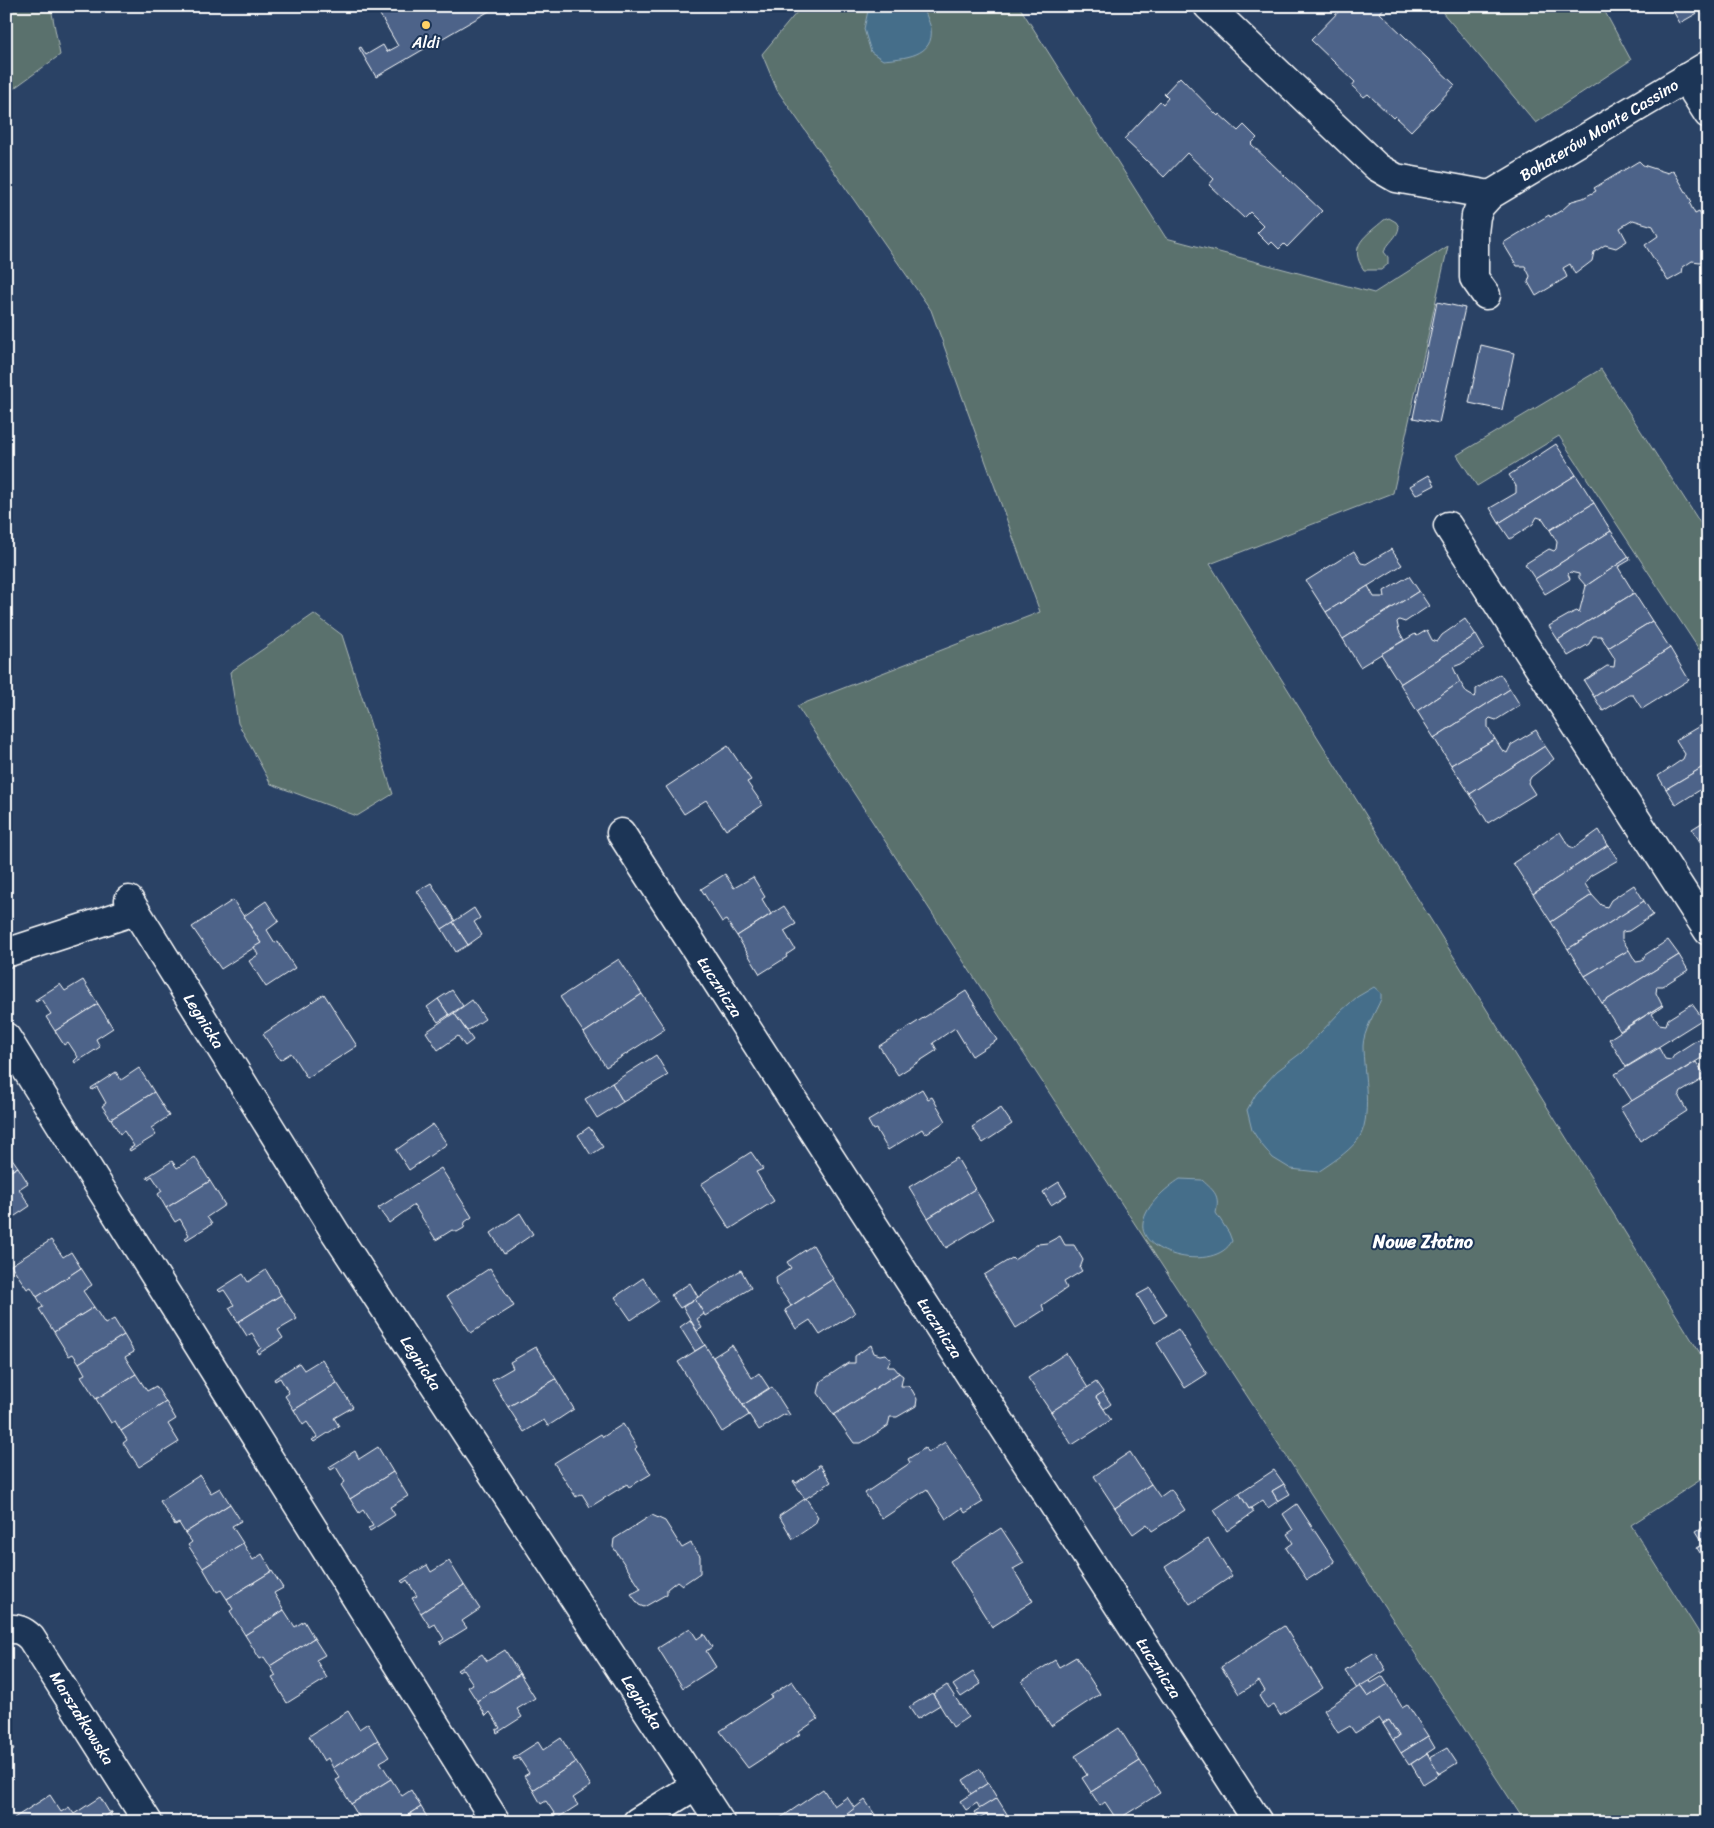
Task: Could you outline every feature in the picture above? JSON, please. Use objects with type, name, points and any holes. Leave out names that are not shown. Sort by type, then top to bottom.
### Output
[{"type":"street","points":[[1208,6],[1386,174],[1396,178],[1490,195]]},
{"type":"street","points":[[1697,71],[1708,114]]},
{"type":"street","name":"Bohaterów Monte Cassino","points":[[1490,195],[1697,71]]},
{"type":"street","points":[[1486,295],[1474,278],[1474,233],[1476,216],[1480,206],[1490,195]]},
{"type":"street","points":[[1448,526],[1708,931]]},
{"type":"street","name":"Łucznicza","points":[[621,833],[1258,1822]]},
{"type":"street","name":"Legnicka","points":[[6,953],[132,905],[335,1232],[720,1822]]},
{"type":"street","points":[[6,1037],[496,1822]]},
{"type":"street","name":"Marszałkowska","points":[[6,1629],[15,1628],[25,1632],[31,1638],[148,1822]]},
{"type":"street","points":[[638,1822],[696,1785]]},
{"type":"green space","points":[[6,6],[56,6],[52,13],[60,55],[6,94]]},
{"type":"green space","points":[[802,6],[1019,6],[1166,238],[1374,293],[1448,246],[1393,493],[1210,564],[1708,1366],[1708,1475],[1631,1525],[1708,1647],[1708,1822],[1525,1822],[797,706],[1040,612],[931,310],[777,90],[762,54]]},
{"type":"green space","points":[[1437,6],[1610,6],[1604,10],[1631,60],[1536,123]]},
{"type":"green space","points":[[1389,218],[1396,222],[1399,227],[1397,234],[1384,252],[1388,257],[1388,264],[1381,270],[1364,270],[1357,254],[1358,247],[1365,236]]},
{"type":"green space","points":[[1601,369],[1708,535],[1708,663],[1559,436],[1477,486],[1457,455]]},
{"type":"green space","points":[[314,614],[342,635],[393,794],[357,816],[271,784],[238,723],[230,672]]},
{"type":"water","points":[[869,6],[923,6],[931,28],[931,38],[928,45],[923,50],[908,57],[883,60],[871,52],[864,29]]},
{"type":"water","points":[[1374,987],[1381,993],[1381,999],[1367,1028],[1363,1046],[1366,1108],[1362,1132],[1357,1141],[1348,1150],[1318,1172],[1291,1169],[1273,1158],[1261,1144],[1252,1130],[1247,1110],[1256,1094],[1277,1071],[1301,1053],[1357,997]]},
{"type":"water","points":[[1180,1179],[1202,1180],[1215,1194],[1217,1198],[1216,1213],[1232,1241],[1223,1251],[1210,1256],[1195,1258],[1179,1256],[1164,1251],[1152,1244],[1145,1234],[1143,1223],[1148,1210],[1163,1192]]},
{"type":"building","name":"Aldi","points":[[375,6],[498,6],[376,77],[359,48],[361,47],[366,55],[383,45],[387,52],[398,46]]},
{"type":"building","points":[[1344,6],[1382,6],[1384,8],[1380,13],[1455,85],[1411,131],[1395,116],[1393,118],[1368,94],[1364,97],[1352,86],[1355,82],[1311,40]]},
{"type":"building","points":[[1670,6],[1708,6],[1708,7],[1680,23]]},
{"type":"building","points":[[1180,77],[1218,116],[1219,114],[1238,131],[1244,125],[1257,138],[1251,144],[1322,211],[1287,247],[1284,244],[1279,249],[1272,242],[1269,245],[1257,233],[1264,226],[1250,212],[1244,218],[1209,185],[1214,179],[1187,153],[1164,177],[1124,139],[1160,101],[1163,104],[1168,98],[1164,94]]},
{"type":"building","points":[[1639,161],[1643,165],[1668,173],[1673,170],[1692,202],[1690,204],[1695,214],[1699,212],[1708,227],[1708,258],[1700,262],[1692,261],[1683,267],[1682,273],[1668,281],[1645,245],[1658,236],[1653,226],[1633,220],[1620,228],[1627,241],[1616,248],[1605,245],[1594,252],[1592,261],[1575,274],[1570,264],[1563,268],[1567,277],[1536,296],[1528,282],[1530,276],[1525,266],[1517,266],[1503,243],[1549,215],[1550,217],[1562,210],[1572,201],[1596,191],[1594,188]]},
{"type":"building","points":[[1437,302],[1465,308],[1439,423],[1413,418]]},
{"type":"building","points":[[1481,345],[1514,353],[1502,410],[1469,403]]},
{"type":"building","points":[[1556,444],[1576,475],[1499,523],[1490,508],[1516,493],[1516,486],[1509,475]]},
{"type":"building","points":[[1429,475],[1435,485],[1416,495],[1410,486]]},
{"type":"building","points":[[1576,475],[1594,503],[1550,530],[1543,519],[1537,517],[1533,524],[1510,539],[1499,523]]},
{"type":"building","points":[[1594,503],[1611,531],[1535,579],[1525,564],[1549,549],[1554,551],[1556,549],[1557,542],[1550,530]]},
{"type":"building","points":[[1611,531],[1629,557],[1586,586],[1579,578],[1579,574],[1570,572],[1568,574],[1570,579],[1545,594],[1535,579]]},
{"type":"building","points":[[1391,549],[1402,565],[1326,612],[1306,581],[1354,551],[1361,563],[1366,564]]},
{"type":"building","points":[[1629,557],[1630,560],[1618,567],[1634,593],[1558,640],[1549,626],[1572,613],[1577,611],[1579,613],[1586,586]]},
{"type":"building","points":[[1409,576],[1419,591],[1343,639],[1326,612],[1368,586],[1374,597],[1385,597],[1384,591]]},
{"type":"building","points":[[1419,591],[1429,606],[1405,622],[1399,620],[1397,622],[1404,640],[1360,667],[1343,639]]},
{"type":"building","points":[[1634,593],[1652,621],[1608,648],[1601,636],[1593,636],[1589,644],[1568,656],[1558,640]]},
{"type":"building","points":[[1465,619],[1476,635],[1400,684],[1381,654],[1415,634],[1417,636],[1427,630],[1432,640],[1437,642],[1442,635]]},
{"type":"building","points":[[1652,621],[1670,648],[1594,697],[1584,681],[1607,666],[1614,667],[1615,659],[1608,648]]},
{"type":"building","points":[[1476,635],[1484,649],[1453,667],[1460,682],[1417,711],[1400,684]]},
{"type":"building","points":[[1670,648],[1689,680],[1642,709],[1633,695],[1629,695],[1603,711],[1594,697]]},
{"type":"building","points":[[1500,674],[1510,689],[1434,738],[1417,711],[1460,682],[1467,693],[1474,697],[1476,689]]},
{"type":"building","points":[[1510,689],[1520,705],[1496,720],[1490,718],[1488,720],[1488,727],[1495,739],[1451,765],[1434,738]]},
{"type":"building","points":[[1708,721],[1708,764],[1666,789],[1658,776],[1683,759],[1685,754],[1676,740]]},
{"type":"building","points":[[1536,730],[1545,746],[1470,794],[1451,765],[1495,739],[1502,750],[1507,753],[1511,745]]},
{"type":"building","points":[[728,746],[751,780],[747,782],[763,805],[726,830],[706,800],[684,814],[666,787]]},
{"type":"building","points":[[1545,746],[1554,759],[1531,777],[1528,783],[1535,794],[1488,823],[1470,794]]},
{"type":"building","points":[[1708,764],[1708,785],[1702,784],[1700,790],[1676,805],[1666,789]]},
{"type":"building","points":[[1708,819],[1708,841],[1702,845],[1692,829]]},
{"type":"building","points":[[1599,830],[1608,845],[1533,894],[1513,863],[1560,832],[1569,846],[1574,848]]},
{"type":"building","points":[[1708,841],[1708,854],[1702,845]]},
{"type":"building","points":[[1608,845],[1618,860],[1590,876],[1585,884],[1592,895],[1551,922],[1533,894]]},
{"type":"building","points":[[725,874],[734,888],[753,877],[765,897],[762,899],[771,914],[737,936],[726,920],[722,922],[701,889]]},
{"type":"building","points":[[431,883],[455,921],[442,929],[417,891]]},
{"type":"building","points":[[1634,885],[1644,901],[1568,949],[1551,922],[1592,895],[1601,905],[1607,907],[1611,900]]},
{"type":"building","points":[[233,900],[261,943],[221,969],[192,927]]},
{"type":"building","points":[[266,901],[279,921],[267,930],[275,943],[278,942],[295,968],[266,987],[249,961],[258,955],[254,947],[261,943],[244,916]]},
{"type":"building","points":[[1644,901],[1653,915],[1629,931],[1622,932],[1622,939],[1629,950],[1585,976],[1568,949]]},
{"type":"building","points":[[784,906],[796,924],[784,931],[795,949],[786,955],[787,957],[760,974],[737,936]]},
{"type":"building","points":[[474,908],[480,918],[474,922],[482,935],[468,945],[453,922]]},
{"type":"building","points":[[453,922],[468,945],[456,952],[442,929]]},
{"type":"building","points":[[1668,940],[1679,955],[1602,1003],[1585,976],[1629,950],[1636,962],[1642,961],[1645,955]]},
{"type":"building","points":[[1679,955],[1688,970],[1663,986],[1657,986],[1656,993],[1662,1005],[1620,1031],[1602,1003]]},
{"type":"building","points":[[619,959],[642,994],[584,1033],[560,997]]},
{"type":"building","points":[[83,980],[98,1004],[55,1031],[46,1017],[51,1014],[41,999],[36,1002],[35,1000],[60,984],[65,991]]},
{"type":"building","points":[[452,990],[463,1006],[449,1015],[438,999]]},
{"type":"building","points":[[966,991],[997,1040],[972,1056],[955,1028],[933,1043],[937,1050],[898,1075],[879,1046]]},
{"type":"building","points":[[324,994],[357,1046],[307,1078],[291,1053],[280,1060],[263,1034]]},
{"type":"building","points":[[642,994],[665,1029],[606,1067],[584,1033]]},
{"type":"building","points":[[438,999],[449,1015],[438,1022],[427,1007]]},
{"type":"building","points":[[472,1000],[485,1019],[467,1031],[454,1013]]},
{"type":"building","points":[[98,1004],[113,1028],[96,1039],[100,1047],[75,1063],[74,1061],[78,1057],[68,1042],[64,1045],[55,1031]]},
{"type":"building","points":[[1692,1004],[1703,1019],[1626,1067],[1609,1039],[1662,1005],[1652,1014],[1659,1024],[1666,1025],[1668,1019]]},
{"type":"building","points":[[454,1013],[473,1040],[465,1046],[458,1036],[438,1050],[426,1032]]},
{"type":"building","points":[[1700,1038],[1708,1054],[1632,1101],[1615,1074],[1659,1048],[1665,1059],[1671,1060],[1675,1054]]},
{"type":"building","points":[[656,1055],[668,1075],[623,1102],[612,1083]]},
{"type":"building","points":[[1696,1062],[1706,1077],[1681,1092],[1679,1097],[1687,1111],[1640,1141],[1620,1108]]},
{"type":"building","points":[[139,1068],[154,1092],[111,1119],[102,1106],[106,1103],[97,1087],[92,1090],[91,1088],[116,1072],[121,1080]]},
{"type":"building","points":[[612,1083],[623,1102],[597,1118],[585,1099]]},
{"type":"building","points":[[922,1089],[928,1099],[932,1097],[946,1121],[925,1134],[922,1129],[888,1150],[876,1129],[873,1130],[868,1121]]},
{"type":"building","points":[[154,1092],[169,1116],[151,1128],[156,1135],[130,1151],[129,1149],[134,1146],[124,1131],[120,1134],[111,1119]]},
{"type":"building","points":[[1001,1108],[1012,1124],[983,1143],[972,1127]]},
{"type":"building","points":[[433,1124],[447,1144],[409,1170],[396,1150]]},
{"type":"building","points":[[589,1127],[603,1147],[591,1155],[578,1135]]},
{"type":"building","points":[[6,1150],[18,1167],[6,1174]]},
{"type":"building","points":[[751,1152],[763,1169],[756,1172],[774,1201],[730,1229],[701,1184]]},
{"type":"building","points":[[195,1157],[210,1181],[166,1208],[158,1194],[162,1191],[152,1176],[148,1179],[147,1177],[172,1161],[177,1168]]},
{"type":"building","points":[[957,1158],[975,1189],[928,1218],[909,1187]]},
{"type":"building","points":[[18,1167],[28,1183],[19,1189],[30,1206],[6,1222],[6,1174]]},
{"type":"building","points":[[441,1168],[472,1217],[465,1222],[464,1228],[457,1232],[452,1230],[436,1240],[414,1205],[389,1223],[378,1208]]},
{"type":"building","points":[[210,1181],[225,1205],[207,1217],[212,1224],[186,1240],[185,1238],[189,1235],[180,1219],[175,1222],[166,1208]]},
{"type":"building","points":[[1059,1182],[1067,1195],[1051,1205],[1043,1192]]},
{"type":"building","points":[[975,1189],[993,1219],[946,1248],[928,1218]]},
{"type":"building","points":[[520,1213],[533,1234],[504,1254],[491,1233]]},
{"type":"building","points":[[1060,1236],[1065,1245],[1074,1245],[1083,1260],[1080,1268],[1082,1271],[1064,1282],[1067,1288],[1042,1305],[1044,1310],[1016,1328],[984,1275],[1012,1258],[1014,1260],[1038,1244],[1047,1243]]},
{"type":"building","points":[[51,1240],[63,1257],[71,1252],[81,1268],[37,1297],[31,1287],[27,1289],[11,1265]]},
{"type":"building","points":[[813,1245],[833,1279],[791,1306],[777,1285],[776,1278],[791,1268],[787,1262]]},
{"type":"building","points":[[81,1268],[92,1285],[83,1291],[94,1307],[54,1332],[39,1309],[43,1307],[37,1297]]},
{"type":"building","points":[[490,1268],[514,1306],[471,1333],[447,1296]]},
{"type":"building","points":[[266,1270],[281,1295],[238,1322],[229,1308],[234,1305],[224,1290],[220,1292],[218,1290],[243,1274],[248,1282]]},
{"type":"building","points":[[741,1270],[751,1288],[705,1316],[695,1299]]},
{"type":"building","points":[[643,1278],[659,1301],[631,1320],[615,1297]]},
{"type":"building","points":[[833,1279],[855,1313],[820,1335],[810,1320],[796,1329],[785,1310]]},
{"type":"building","points":[[690,1283],[698,1297],[680,1308],[671,1295]]},
{"type":"building","points":[[1150,1288],[1167,1315],[1154,1323],[1137,1295]]},
{"type":"building","points":[[281,1295],[297,1319],[278,1330],[283,1338],[258,1354],[257,1351],[261,1348],[252,1333],[247,1336],[238,1322]]},
{"type":"building","points":[[695,1299],[704,1314],[697,1319],[702,1328],[697,1331],[683,1307]]},
{"type":"building","points":[[94,1307],[105,1324],[114,1319],[124,1335],[79,1363],[73,1354],[69,1356],[54,1332]]},
{"type":"building","points":[[690,1320],[705,1345],[695,1351],[680,1327]]},
{"type":"building","points":[[1178,1329],[1207,1374],[1185,1388],[1157,1343]]},
{"type":"building","points":[[124,1335],[134,1352],[125,1357],[136,1374],[96,1399],[81,1376],[85,1374],[79,1363]]},
{"type":"building","points":[[705,1345],[749,1415],[722,1432],[678,1362]]},
{"type":"building","points":[[732,1345],[752,1378],[759,1373],[769,1388],[743,1405],[713,1357]]},
{"type":"building","points":[[871,1345],[874,1353],[885,1354],[891,1359],[887,1367],[894,1367],[899,1373],[834,1415],[818,1393],[821,1381],[848,1363],[855,1363],[855,1356]]},
{"type":"building","points":[[536,1347],[556,1379],[508,1407],[492,1380],[513,1368],[510,1362]]},
{"type":"building","points":[[1066,1353],[1088,1388],[1051,1412],[1028,1378]]},
{"type":"building","points":[[322,1359],[337,1383],[294,1410],[285,1396],[289,1393],[280,1378],[275,1381],[274,1379],[299,1363],[304,1370]]},
{"type":"building","points":[[899,1373],[903,1376],[901,1386],[908,1386],[912,1390],[917,1399],[916,1406],[897,1417],[890,1417],[888,1426],[861,1443],[854,1443],[834,1415]]},
{"type":"building","points":[[136,1374],[147,1391],[156,1386],[166,1402],[121,1431],[115,1421],[111,1423],[96,1399]]},
{"type":"building","points":[[556,1379],[574,1409],[548,1426],[544,1420],[524,1432],[508,1407]]},
{"type":"building","points":[[1096,1382],[1103,1392],[1096,1397],[1111,1420],[1072,1445],[1051,1412]]},
{"type":"building","points":[[337,1383],[353,1407],[334,1418],[339,1426],[314,1442],[312,1440],[317,1437],[307,1422],[303,1425],[294,1410]]},
{"type":"building","points":[[772,1387],[790,1415],[785,1414],[759,1430],[743,1405]]},
{"type":"building","points":[[1103,1392],[1111,1404],[1104,1409],[1096,1397]]},
{"type":"building","points":[[166,1402],[176,1419],[168,1424],[179,1442],[139,1467],[123,1443],[127,1440],[121,1431]]},
{"type":"building","points":[[623,1424],[637,1447],[635,1449],[651,1474],[629,1487],[627,1484],[590,1507],[582,1494],[576,1497],[554,1463],[601,1434],[603,1437]]},
{"type":"building","points":[[945,1442],[983,1502],[965,1513],[962,1508],[946,1519],[927,1489],[882,1519],[865,1493],[910,1463],[908,1459],[925,1448],[928,1453]]},
{"type":"building","points":[[378,1447],[393,1472],[350,1499],[341,1485],[345,1482],[336,1467],[331,1470],[329,1467],[355,1451],[359,1459]]},
{"type":"building","points":[[1130,1452],[1151,1484],[1115,1508],[1094,1476]]},
{"type":"building","points":[[818,1465],[820,1465],[831,1482],[805,1499],[793,1481],[796,1483],[819,1467]]},
{"type":"building","points":[[1274,1470],[1284,1484],[1272,1491],[1278,1501],[1268,1508],[1263,1500],[1249,1509],[1239,1493]]},
{"type":"building","points":[[393,1472],[408,1496],[390,1507],[395,1515],[370,1531],[368,1528],[373,1526],[363,1510],[359,1513],[350,1499]]},
{"type":"building","points":[[200,1475],[211,1493],[220,1488],[230,1504],[185,1533],[179,1523],[175,1525],[160,1501]]},
{"type":"building","points":[[1151,1484],[1160,1497],[1171,1489],[1185,1510],[1152,1531],[1147,1524],[1133,1534],[1115,1508]]},
{"type":"building","points":[[1284,1484],[1290,1494],[1278,1501],[1272,1491]]},
{"type":"building","points":[[1239,1493],[1249,1509],[1251,1508],[1254,1512],[1227,1531],[1214,1510]]},
{"type":"building","points":[[806,1498],[818,1517],[815,1524],[793,1539],[779,1516]]},
{"type":"building","points":[[230,1504],[241,1521],[232,1526],[243,1543],[203,1568],[188,1545],[192,1542],[185,1533]]},
{"type":"building","points":[[1297,1504],[1335,1562],[1307,1580],[1286,1548],[1293,1543],[1287,1534],[1293,1530],[1283,1514]]},
{"type":"building","points":[[652,1515],[665,1521],[682,1548],[691,1543],[700,1556],[700,1573],[682,1585],[677,1581],[667,1589],[667,1594],[644,1607],[639,1605],[631,1594],[641,1589],[613,1547],[614,1539]]},
{"type":"building","points":[[1708,1524],[1708,1566],[1697,1548],[1704,1544],[1696,1531]]},
{"type":"building","points":[[1001,1528],[1024,1563],[1013,1569],[1033,1601],[992,1627],[950,1561]]},
{"type":"building","points":[[1208,1539],[1232,1576],[1190,1604],[1165,1567]]},
{"type":"building","points":[[243,1543],[253,1560],[262,1554],[272,1571],[227,1599],[221,1590],[217,1592],[203,1568]]},
{"type":"building","points":[[449,1561],[464,1585],[421,1613],[412,1598],[417,1596],[407,1580],[403,1583],[401,1581],[427,1565],[431,1572]]},
{"type":"building","points":[[272,1571],[283,1588],[274,1593],[284,1610],[245,1635],[230,1611],[233,1609],[227,1599]]},
{"type":"building","points":[[464,1585],[480,1609],[462,1621],[467,1628],[441,1644],[440,1642],[444,1639],[435,1624],[430,1627],[421,1613]]},
{"type":"building","points":[[284,1610],[295,1627],[304,1621],[314,1638],[270,1666],[264,1657],[260,1659],[245,1635]]},
{"type":"building","points":[[1284,1626],[1323,1688],[1280,1715],[1274,1705],[1267,1709],[1259,1696],[1265,1691],[1259,1681],[1239,1694],[1221,1667]]},
{"type":"building","points":[[690,1628],[697,1639],[704,1634],[712,1647],[706,1651],[716,1667],[683,1688],[658,1648]]},
{"type":"building","points":[[314,1638],[325,1655],[316,1660],[327,1678],[287,1703],[272,1678],[276,1676],[270,1666]]},
{"type":"building","points":[[505,1650],[520,1674],[477,1701],[468,1687],[473,1684],[463,1669],[459,1672],[457,1670],[482,1654],[487,1661]]},
{"type":"building","points":[[1375,1652],[1386,1670],[1357,1689],[1345,1670]]},
{"type":"building","points":[[1076,1657],[1100,1694],[1051,1726],[1022,1681],[1055,1660],[1059,1667]]},
{"type":"building","points":[[973,1672],[981,1684],[961,1697],[953,1685]]},
{"type":"building","points":[[520,1674],[535,1698],[517,1709],[522,1717],[497,1733],[496,1730],[500,1728],[490,1712],[486,1716],[477,1701]]},
{"type":"building","points":[[1383,1676],[1388,1684],[1368,1697],[1360,1686],[1370,1680],[1371,1683]]},
{"type":"building","points":[[792,1681],[818,1719],[799,1732],[800,1734],[748,1768],[720,1731],[772,1697],[770,1696]]},
{"type":"building","points":[[1388,1684],[1402,1707],[1407,1704],[1428,1736],[1401,1753],[1393,1740],[1399,1736],[1389,1720],[1383,1724],[1379,1718],[1355,1733],[1350,1726],[1338,1733],[1324,1710],[1360,1686],[1368,1697]]},
{"type":"building","points":[[947,1685],[968,1717],[953,1727],[933,1694]]},
{"type":"building","points":[[932,1693],[940,1705],[917,1719],[909,1707]]},
{"type":"building","points":[[348,1711],[359,1729],[368,1723],[378,1740],[333,1768],[328,1758],[324,1761],[309,1736]]},
{"type":"building","points":[[1389,1720],[1399,1736],[1393,1740],[1383,1724]]},
{"type":"building","points":[[1119,1728],[1140,1761],[1091,1792],[1082,1778],[1087,1775],[1075,1756]]},
{"type":"building","points":[[6,1736],[14,1749],[6,1754]]},
{"type":"building","points":[[1428,1736],[1435,1748],[1409,1765],[1401,1753]]},
{"type":"building","points":[[561,1738],[576,1762],[533,1790],[524,1776],[529,1773],[519,1758],[514,1760],[513,1758],[538,1742],[543,1750]]},
{"type":"building","points":[[378,1740],[389,1757],[380,1762],[391,1779],[351,1804],[336,1780],[340,1778],[333,1768]]},
{"type":"building","points":[[1447,1748],[1457,1763],[1439,1774],[1429,1758]]},
{"type":"building","points":[[1427,1753],[1439,1774],[1423,1784],[1411,1764]]},
{"type":"building","points":[[1140,1761],[1160,1793],[1117,1820],[1105,1802],[1100,1806],[1091,1792]]},
{"type":"building","points":[[576,1762],[591,1786],[573,1798],[578,1805],[553,1821],[551,1819],[556,1816],[546,1801],[541,1804],[533,1790]]},
{"type":"building","points":[[980,1769],[988,1783],[971,1794],[963,1780]]},
{"type":"building","points":[[391,1779],[402,1796],[411,1790],[421,1807],[397,1822],[362,1822],[351,1804]]},
{"type":"building","points":[[988,1783],[997,1798],[980,1809],[977,1803],[966,1810],[960,1801]]},
{"type":"building","points":[[823,1789],[834,1806],[847,1797],[855,1809],[842,1818],[845,1822],[780,1822],[779,1819]]},
{"type":"building","points":[[50,1795],[61,1812],[69,1807],[74,1814],[100,1797],[109,1812],[112,1812],[96,1822],[16,1822],[14,1818]]},
{"type":"building","points":[[997,1798],[1012,1822],[991,1822],[987,1815],[978,1819],[974,1812]]},
{"type":"building","points":[[865,1800],[880,1822],[845,1822],[842,1818]]},
{"type":"building","points":[[421,1807],[430,1822],[397,1822]]},
{"type":"building","points":[[112,1812],[110,1815],[115,1822],[96,1822]]},
{"type":"place","name":"Aldi","points":[[426,25]]},
{"type":"district","name":"Nowe Złotno","points":[[1423,1242]]}]
